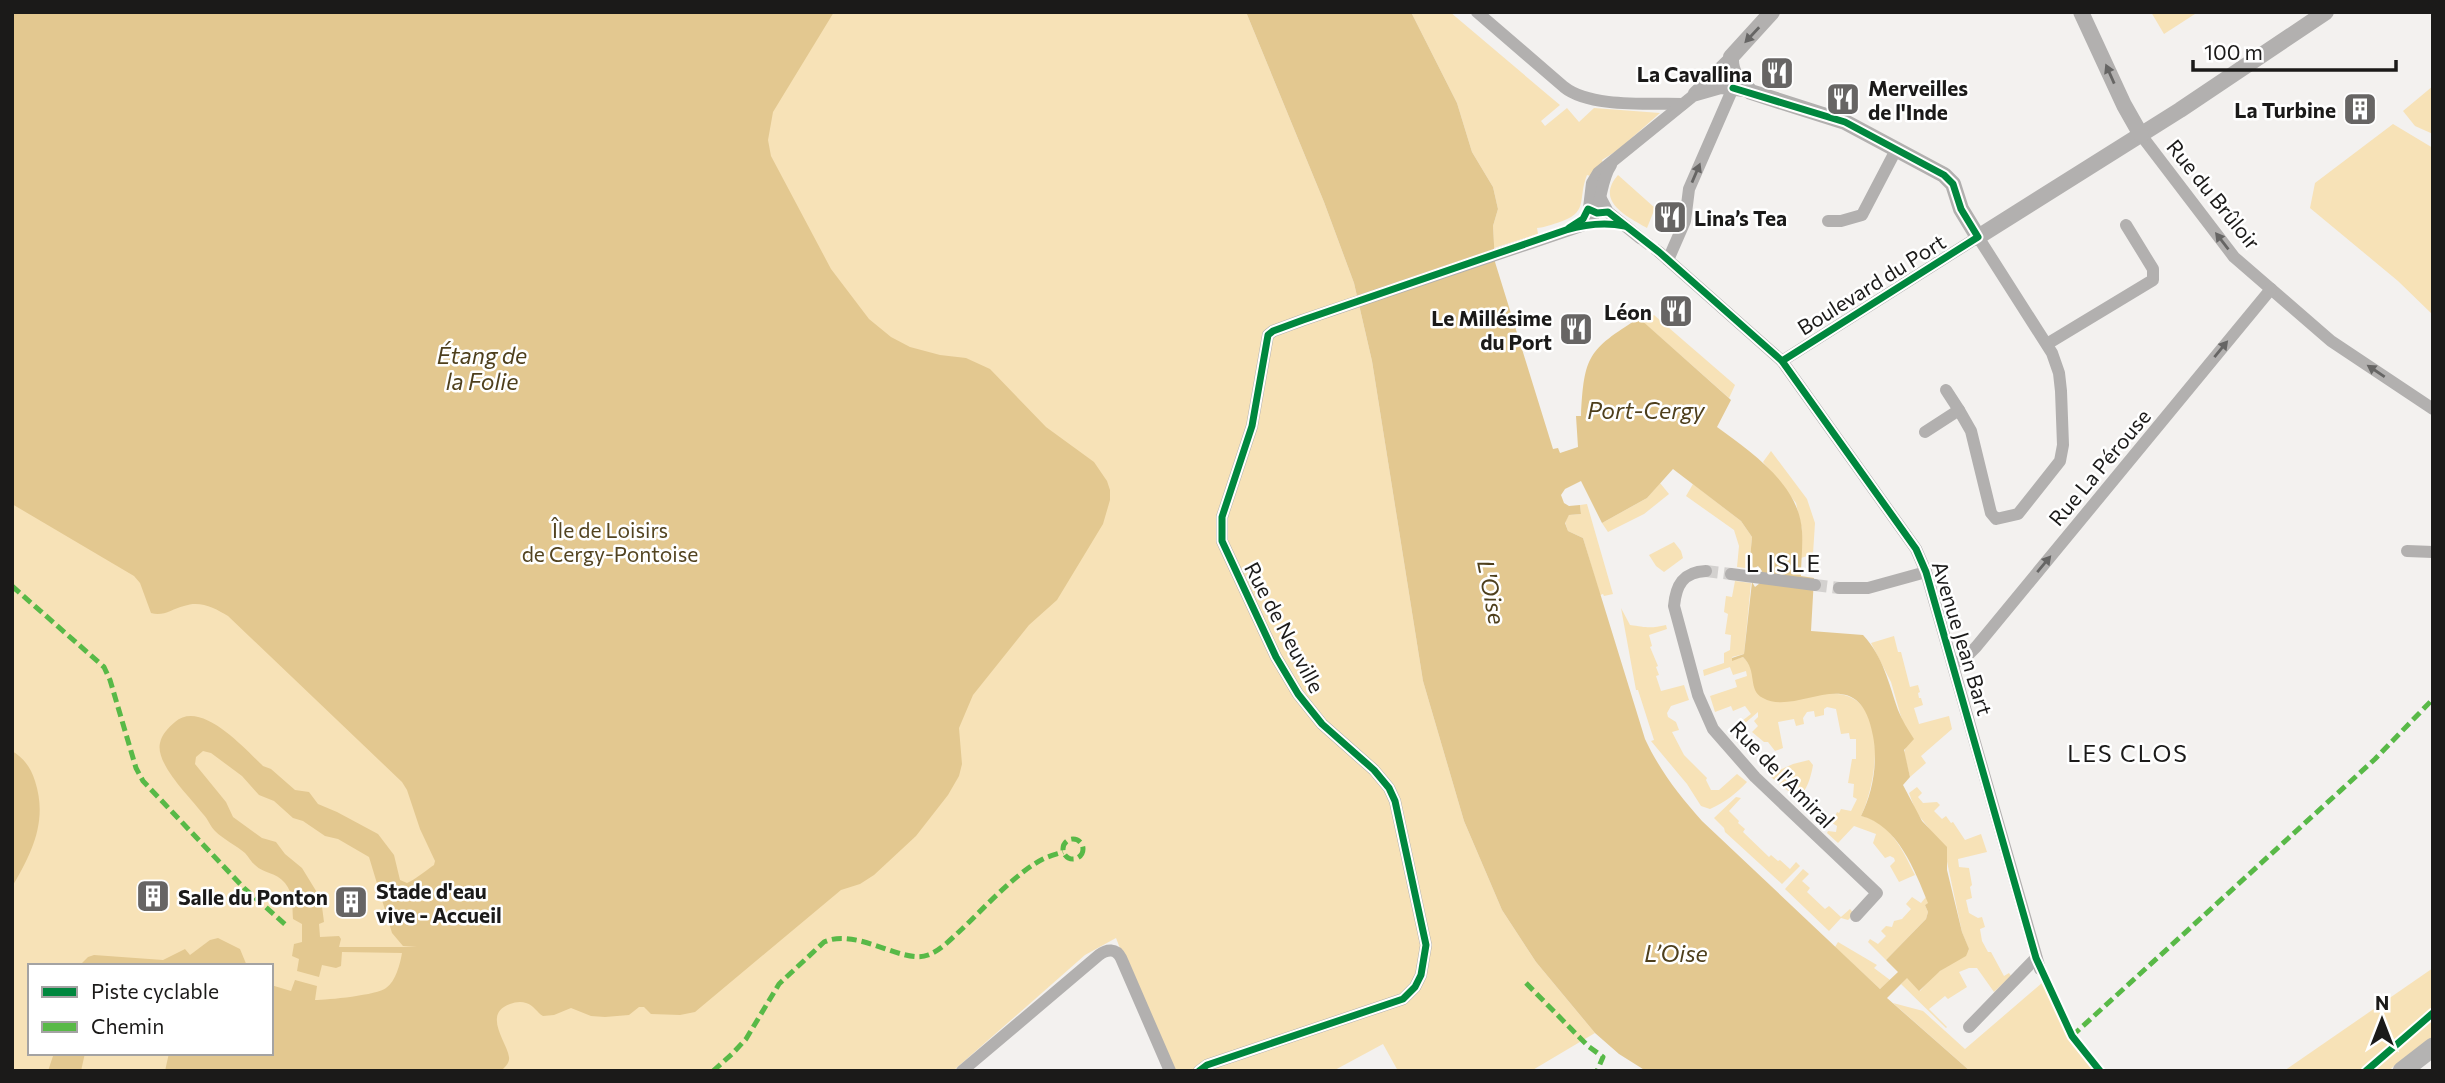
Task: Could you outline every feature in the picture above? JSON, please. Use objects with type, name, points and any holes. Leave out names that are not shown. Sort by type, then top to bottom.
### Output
[{"type":"main road","points":[[2402,1071],[2433,1047]]},
{"type":"street","points":[[1477,12],[1578,96],[1611,101],[1685,102]]},
{"type":"street","name":"Rue de Neuville","points":[[1566,230],[1586,215],[1593,181],[1598,173],[1685,102],[1772,12]]},
{"type":"street","name":"Rue du Brûloir","points":[[2081,12],[2124,105],[2141,135],[2234,257],[2331,341],[2433,409]]},
{"type":"street","name":"Boulevard du Port","points":[[1782,361],[2141,135],[2326,12]]},
{"type":"street","points":[[1731,57],[1734,76],[1751,92]]},
{"type":"street","points":[[1732,88],[1845,121],[1951,181],[1965,216],[2047,344],[2059,373],[2063,452],[2060,461],[2018,514],[1999,520],[1993,516],[1971,431],[1946,390]]},
{"type":"street","name":"Rue de Neuville","points":[[1685,102],[1706,91],[1732,88]]},
{"type":"street","name":"Avenue Jean Bart","points":[[1732,88],[1689,189],[1685,222],[1663,256],[1782,361],[1916,549],[1926,572],[2038,964],[1969,1027]]},
{"type":"street","points":[[1828,220],[1841,222],[1862,215],[1896,148]]},
{"type":"street","name":"Rue de Neuville","points":[[1199,1071],[1207,1065],[1403,999],[1418,983],[1426,956],[1425,933],[1395,801],[1389,788],[1374,770],[1322,724],[1298,694],[1276,657],[1222,541],[1222,517],[1252,426],[1268,335],[1303,320],[1591,220],[1611,164]]},
{"type":"street","points":[[1599,195],[1608,212],[1635,234]]},
{"type":"street","points":[[2047,344],[2154,280],[2153,270],[2126,225]]},
{"type":"street","name":"Rue La Pérouse","points":[[1953,664],[1965,658],[1976,647],[2271,289]]},
{"type":"street","points":[[1925,432],[1959,410]]},
{"type":"street","points":[[2407,551],[2433,552]]},
{"type":"street","name":"Rue de l'Amiral","points":[[1706,571],[1691,572],[1681,579],[1674,606],[1704,711],[1719,738],[1753,775],[1877,892],[1856,916]]},
{"type":"street","points":[[1839,588],[1868,588],[1926,572]]},
{"type":"street","points":[[1734,574],[1815,585]]},
{"type":"street","points":[[961,1071],[1102,953],[1115,951],[1121,958],[1170,1071]]},
{"type":"green space","name":"Île de Loisirs de Cergy-Pontoise","points":[[12,12],[1246,12],[1324,202],[1354,283],[1372,361],[1423,681],[1464,821],[1502,910],[1536,962],[1595,1033],[1531,1071],[1398,1071],[1383,1044],[1333,1071],[1171,1071],[1159,1049],[1116,938],[1085,955],[953,1071],[12,1071]]},
{"type":"green space","points":[[1411,12],[1450,12],[1560,105],[1541,121],[1545,126],[1567,108],[1579,122],[1594,108],[1660,113],[1618,150],[1602,160],[1603,163],[1591,176],[1587,175],[1581,205],[1574,215],[1537,228],[1538,234],[1494,248],[1493,226],[1498,209],[1493,187],[1472,152],[1457,103]]},
{"type":"green space","points":[[2151,12],[2198,12],[2164,34]]},
{"type":"green space","points":[[2433,86],[2433,134],[2415,126],[2403,111]]},
{"type":"green space","points":[[2393,124],[2433,148],[2433,315],[2398,281],[2310,208],[2315,183]]},
{"type":"green space","points":[[1618,175],[1655,208],[1647,228],[1623,213],[1612,200],[1612,184]]},
{"type":"green space","points":[[1654,315],[1735,385],[1729,398],[1642,321]]},
{"type":"green space","points":[[1771,451],[1807,499],[1815,523],[1813,554],[1801,558],[1802,530],[1796,503],[1763,462]]},
{"type":"green space","points":[[1660,483],[1669,494],[1644,514],[1608,532],[1602,523],[1647,498]]},
{"type":"green space","points":[[1693,484],[1741,521],[1752,537],[1750,559],[1753,569],[1737,567],[1739,546],[1734,530],[1686,496]]},
{"type":"green space","points":[[1587,504],[1613,594],[1600,595],[1583,538],[1568,531],[1565,522],[1569,515],[1581,514],[1580,505]]},
{"type":"green space","points":[[1674,542],[1683,558],[1664,572],[1649,555]]},
{"type":"green space","points":[[1735,581],[1751,583],[1744,654],[1732,657],[1733,660],[1743,657],[1746,660],[1752,669],[1754,684],[1779,702],[1820,694],[1844,695],[1858,702],[1868,714],[1873,730],[1874,767],[1861,816],[1880,824],[1888,831],[1915,875],[1899,882],[1890,866],[1895,861],[1894,858],[1885,858],[1873,843],[1876,834],[1854,826],[1838,843],[1827,833],[1836,832],[1837,826],[1832,823],[1837,812],[1841,809],[1851,811],[1857,799],[1853,797],[1854,784],[1848,783],[1852,759],[1856,759],[1856,739],[1850,739],[1849,733],[1841,734],[1836,709],[1827,707],[1824,709],[1824,715],[1815,717],[1814,711],[1807,712],[1803,718],[1804,724],[1796,726],[1794,719],[1778,722],[1783,748],[1775,751],[1768,742],[1764,742],[1752,732],[1758,726],[1754,721],[1758,712],[1744,724],[1742,721],[1751,714],[1745,706],[1733,711],[1731,706],[1715,712],[1710,696],[1737,687],[1735,680],[1747,676],[1746,671],[1733,675],[1730,667],[1704,676],[1703,670],[1724,663],[1724,653],[1730,650],[1731,635],[1725,634],[1728,614],[1724,612],[1726,596],[1732,597]]},
{"type":"green space","points":[[1621,608],[1630,625],[1666,625],[1667,629],[1649,635],[1650,647],[1658,666],[1659,675],[1656,676],[1661,691],[1684,685],[1689,700],[1671,706],[1667,713],[1668,717],[1676,722],[1679,730],[1672,732],[1684,755],[1707,778],[1711,790],[1719,790],[1737,774],[1747,782],[1710,809],[1701,806],[1687,784],[1651,741],[1654,740],[1636,690]]},
{"type":"green space","points":[[1894,636],[1910,687],[1918,685],[1920,692],[1919,698],[1923,705],[1914,708],[1919,724],[1949,716],[1952,729],[1921,756],[1926,763],[1910,777],[1904,753],[1906,746],[1902,720],[1891,682],[1871,643]]},
{"type":"green space","points":[[1809,760],[1813,765],[1811,774],[1798,799],[1771,777],[1773,773],[1793,764]]},
{"type":"green space","points":[[1917,787],[1922,793],[1918,797],[1923,803],[1937,802],[1940,805],[1934,811],[1942,819],[1946,816],[1953,822],[1965,840],[1981,834],[1987,852],[1958,859],[1959,867],[1969,868],[1972,898],[1966,900],[1969,913],[1978,918],[1982,917],[1985,927],[1980,929],[1982,941],[2004,976],[2009,973],[2011,976],[1994,992],[1977,968],[1959,972],[1967,987],[1948,999],[1945,996],[1929,1009],[1946,1028],[1901,984],[1907,977],[1920,991],[1933,976],[1969,950],[1962,932],[1946,857],[1935,836],[1916,812],[1909,793]]},
{"type":"green space","points":[[1736,797],[1741,798],[1729,811],[1745,829],[1743,832],[1769,857],[1771,855],[1780,860],[1790,869],[1796,862],[1800,866],[1782,884],[1725,832],[1714,818]]},
{"type":"green space","points":[[1803,869],[1809,874],[1802,881],[1810,888],[1807,892],[1825,909],[1829,906],[1841,917],[1850,909],[1854,914],[1848,920],[1841,918],[1829,931],[1785,889]]},
{"type":"green space","points":[[1912,897],[1921,903],[1926,897],[1929,903],[1925,905],[1928,912],[1926,919],[1886,960],[1868,942],[1870,939],[1878,944],[1886,936],[1881,931],[1886,926],[1892,927],[1894,921],[1902,919],[1911,909],[1906,904]]},
{"type":"green space","points":[[1838,942],[1877,965],[1874,968],[1890,980],[1880,989],[1835,947]]},
{"type":"green space","points":[[2433,968],[2433,1036],[2388,1071],[2284,1071]]},
{"type":"green space","points":[[2049,977],[2078,1038],[2106,1071],[1970,1071],[1893,1003],[1923,1011],[1965,1049]]},
{"type":"water","name":"Étang de la Folie","points":[[12,12],[834,12],[773,112],[768,140],[771,156],[831,269],[869,319],[891,337],[910,347],[966,358],[990,369],[1046,427],[1094,462],[1110,490],[1103,524],[1057,600],[1029,625],[973,695],[959,728],[962,764],[959,776],[948,795],[916,836],[874,875],[860,884],[841,890],[695,1012],[680,1015],[651,1014],[644,1007],[639,1007],[629,1015],[605,1017],[591,1016],[571,1008],[543,1016],[524,1002],[512,1003],[498,1014],[498,1029],[509,1059],[501,1071],[165,1071],[169,1055],[273,1055],[273,986],[291,991],[295,980],[317,986],[315,1000],[381,991],[392,981],[402,953],[342,952],[341,966],[336,968],[322,965],[319,977],[297,971],[299,959],[292,956],[294,944],[302,942],[302,924],[293,919],[290,891],[278,877],[259,868],[245,853],[215,831],[168,770],[160,751],[160,743],[175,722],[186,717],[210,721],[295,790],[309,792],[318,804],[378,834],[394,855],[400,880],[410,882],[434,865],[435,861],[402,782],[228,616],[202,604],[190,604],[164,613],[151,613],[140,583],[134,576],[12,504]],"holes":[[[203,751],[211,753],[242,776],[259,795],[274,801],[293,818],[369,857],[392,933],[403,946],[417,947],[339,947],[339,936],[320,937],[319,924],[324,922],[321,899],[302,868],[285,854],[276,842],[262,838],[233,817],[226,802],[195,764],[196,757]]]},
{"type":"water","name":"L’Oise","points":[[1246,12],[1411,12],[1457,103],[1472,152],[1493,187],[1498,209],[1493,226],[1495,262],[1553,449],[1558,448],[1560,453],[1578,447],[1576,416],[1581,416],[1584,380],[1592,356],[1609,338],[1639,318],[1731,400],[1717,427],[1772,471],[1792,499],[1799,514],[1802,531],[1801,576],[1814,578],[1811,631],[1863,635],[1880,661],[1900,714],[1914,739],[1904,750],[1910,777],[1903,785],[1922,821],[1947,847],[1947,870],[1962,932],[1969,949],[1966,956],[1940,971],[1919,991],[1907,978],[1887,998],[1970,1071],[1646,1071],[1619,1054],[1595,1033],[1536,962],[1502,910],[1464,821],[1423,681],[1372,361],[1354,283],[1324,202]],"holes":[[[1673,469],[1741,521],[1752,537],[1750,559],[1753,569],[1758,566],[1762,571],[1760,583],[1755,587],[1752,582],[1744,654],[1732,658],[1732,661],[1743,657],[1748,662],[1755,690],[1763,698],[1777,702],[1841,694],[1855,699],[1866,712],[1873,736],[1875,766],[1861,816],[1874,821],[1895,839],[1911,864],[1928,903],[1925,905],[1928,912],[1926,919],[1886,960],[1898,972],[1880,989],[1702,821],[1664,772],[1645,739],[1583,538],[1568,531],[1565,523],[1569,515],[1581,514],[1580,505],[1569,506],[1564,503],[1561,495],[1565,489],[1581,481],[1602,523],[1647,498]]]},
{"type":"water","points":[[12,751],[23,760],[31,772],[39,796],[40,810],[36,836],[12,887]]},
{"type":"water","points":[[218,938],[240,949],[246,964],[81,964],[94,955],[163,960],[185,949],[190,955],[210,940]]},
{"type":"water","points":[[53,1055],[85,1055],[81,1071],[48,1071]]},
{"type":"tunnel","points":[[1640,238],[1659,252]]},
{"type":"tunnel","points":[[1706,571],[1731,574]]},
{"type":"tunnel","points":[[1815,585],[1839,588]]},
{"type":"marked path","points":[[12,586],[104,667],[136,768],[143,781],[244,888],[287,926]]},
{"type":"marked path","points":[[2072,1036],[2375,759],[2433,699]]},
{"type":"marked path","points":[[1073,839],[1080,842],[1083,849],[1080,856],[1073,859],[1066,856],[1063,849],[1066,842],[1073,839]]},
{"type":"marked path","points":[[713,1071],[746,1039],[779,984],[824,942],[851,939],[906,955],[928,955],[946,944],[1022,872],[1043,859],[1063,852]]},
{"type":"marked path","points":[[1526,983],[1588,1046],[1603,1057],[1597,1071]]},
{"type":"cycle path","points":[[1733,88],[1845,122],[1944,175],[1953,184],[1961,209],[1978,237],[1782,361]]},
{"type":"cycle path","points":[[1569,228],[1583,219],[1588,209],[1597,213],[1608,212],[1659,252],[1782,361],[1916,549],[1926,572],[2036,958],[2072,1036],[2100,1071]]},
{"type":"cycle path","points":[[1199,1071],[1207,1065],[1403,999],[1415,987],[1421,975],[1426,945],[1395,801],[1389,788],[1374,770],[1322,724],[1298,694],[1276,657],[1222,541],[1222,517],[1252,426],[1268,335],[1303,320],[1566,230],[1596,224],[1625,226]]},
{"type":"cycle path","points":[[2366,1071],[2433,1013]]},
{"type":"place","name":"La Cavallina","points":[[1777,73]]},
{"type":"place","name":"Merveilles de l'Inde","points":[[1843,99]]},
{"type":"place","name":"La Turbine","points":[[2360,109]]},
{"type":"place","name":"Lina’s Tea","points":[[1670,217]]},
{"type":"place","name":"Léon","points":[[1676,311]]},
{"type":"place","name":"Le Millésime du Port","points":[[1576,329]]},
{"type":"place","name":"Salle du Ponton","points":[[153,896]]},
{"type":"place","name":"Stade d'eau vive - Accueil","points":[[351,902]]},
{"type":"district","name":"L ISLE","points":[[1784,563]]},
{"type":"district","name":"LES CLOS","points":[[2128,753]]},
{"type":"water label","name":"Port-Cergy","points":[[1646,410]]},
{"type":"water label","name":"L'Oise","points":[[1492,592]]}]
